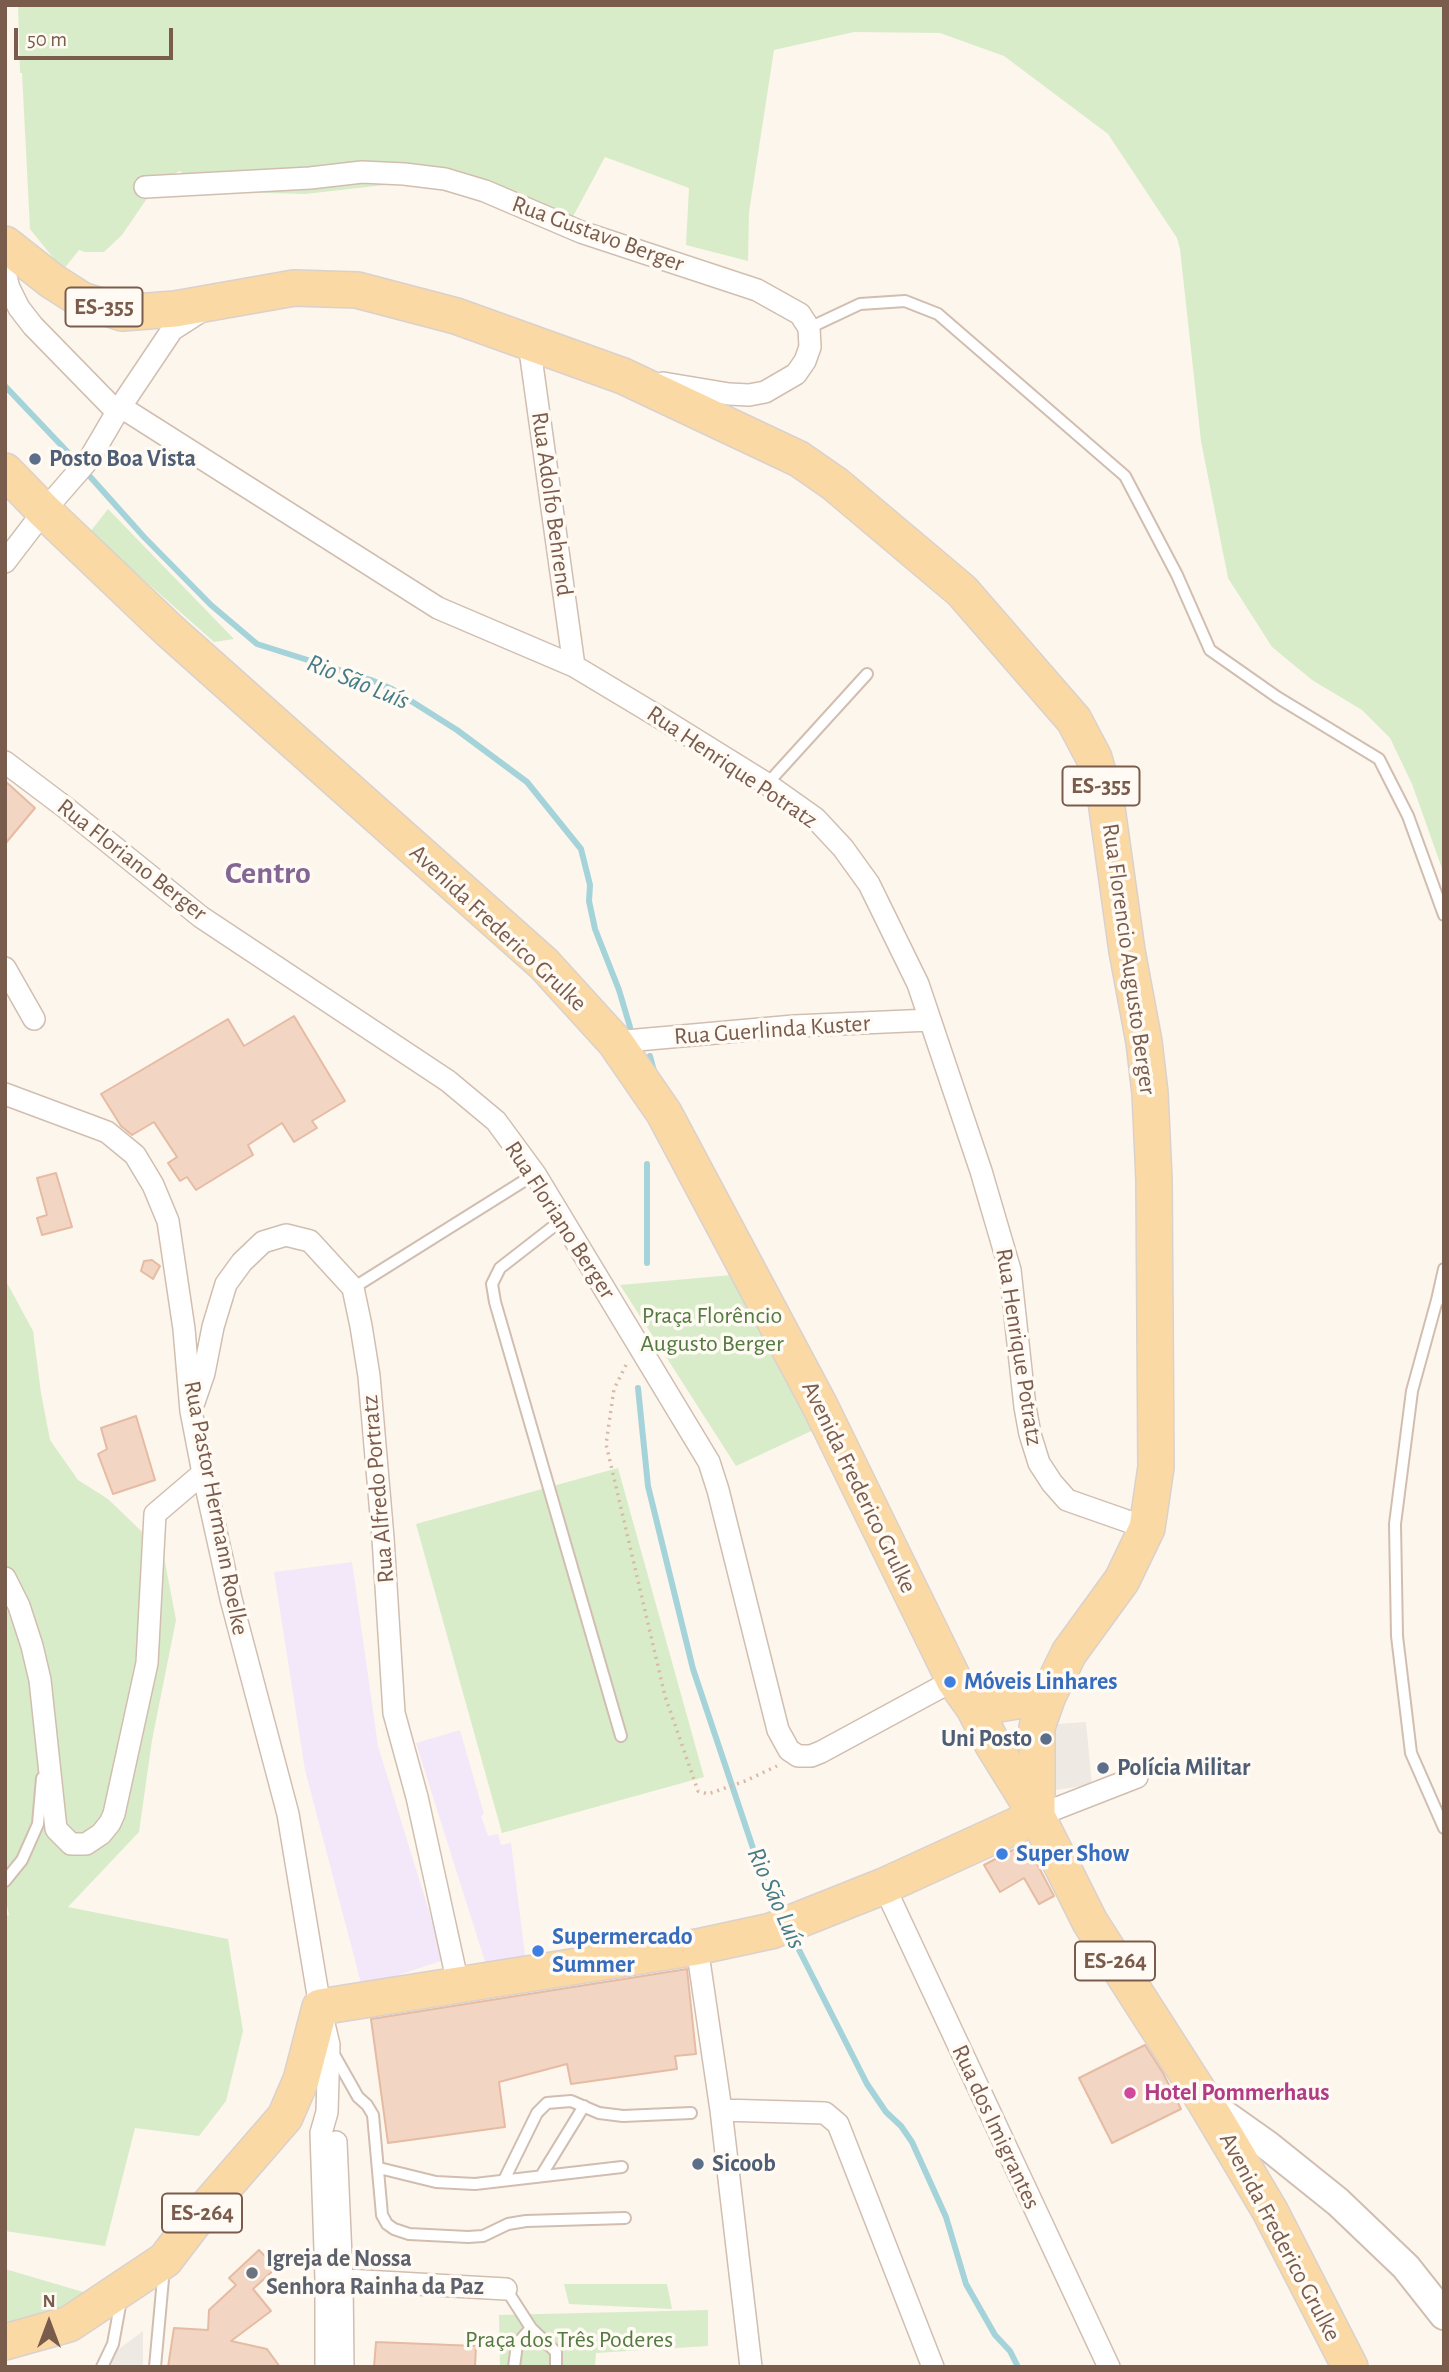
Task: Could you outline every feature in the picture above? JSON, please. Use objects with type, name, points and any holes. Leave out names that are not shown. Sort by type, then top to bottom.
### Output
[{"type":"main road","name":"Rua Florencio Augusto Berger","points":[[5,244],[52,281],[82,300],[122,313],[176,309],[294,288],[357,290],[456,316],[623,376],[799,459],[835,484],[962,591],[1074,720],[1094,758],[1112,841],[1150,1093],[1154,1180],[1156,1467],[1147,1528],[1122,1580],[1069,1653],[1048,1696],[1037,1727],[1037,1816]]},
{"type":"main road","name":"Avenida Frederico Grulke","points":[[5,471],[55,500],[170,631],[544,964],[615,1042],[664,1113],[820,1406],[964,1694],[1037,1816],[1090,1922],[1204,2100],[1270,2211],[1350,2367]]},
{"type":"main road","points":[[964,1694],[1048,1696]]},
{"type":"main road","points":[[320,2007],[697,1947],[771,1931],[884,1886],[1037,1816]]},
{"type":"main road","name":"ES-264","points":[[5,2342],[69,2324],[165,2260],[194,2222],[285,2117],[301,2080],[320,2007]]},
{"type":"street","name":"Rua Gustavo Berger","points":[[145,187],[310,178],[362,172],[445,179],[485,191],[593,236],[757,290],[800,314],[809,328]]},
{"type":"street","name":"Rua Henrique Potratz","points":[[5,273],[19,308],[33,326],[119,410],[438,608],[574,666],[767,784],[815,818],[843,848],[869,884],[918,984],[981,1171],[1010,1270],[1030,1434],[1039,1463],[1067,1500],[1147,1528]]},
{"type":"street","points":[[5,562],[90,458],[173,330],[219,300]]},
{"type":"street","points":[[623,376],[729,394],[749,395],[765,392],[796,374],[805,361],[810,347],[809,328]]},
{"type":"street","name":"Rua Adolfo Behrend","points":[[529,343],[574,666]]},
{"type":"street","name":"Rua Floriano Berger","points":[[5,762],[201,917],[449,1081],[496,1121],[535,1174],[709,1462],[778,1730],[789,1750],[798,1756]]},
{"type":"street","points":[[5,968],[34,1019]]},
{"type":"street","name":"Rua Guerlinda Kuster","points":[[615,1042],[794,1027],[930,1020]]},
{"type":"street","name":"Rua Pastor Hermann Roelke","points":[[5,1094],[107,1132],[135,1155],[153,1185],[168,1221],[184,1329],[191,1411],[203,1473],[231,1599],[288,1814],[320,2007],[329,2045],[327,2112],[321,2133],[334,2279]]},
{"type":"street","points":[[191,1411],[204,1373],[213,1327],[226,1284],[242,1262],[263,1242],[286,1235],[310,1241],[353,1288]]},
{"type":"street","name":"Rua Alfredo Portratz","points":[[353,1288],[369,1376],[394,1713],[417,1797],[458,1984]]},
{"type":"street","points":[[5,1578],[19,1606],[33,1646],[40,1680],[56,1829],[71,1844],[86,1844],[101,1834],[114,1814],[147,1663],[155,1514],[203,1473]]},
{"type":"street","points":[[798,1756],[811,1756],[964,1694]]},
{"type":"street","points":[[1037,1816],[1137,1777]]},
{"type":"street","name":"Rua dos Imigrantes","points":[[884,1886],[1108,2367]]},
{"type":"street","points":[[697,1947],[721,2110],[751,2367]]},
{"type":"street","points":[[1204,2100],[1338,2202],[1406,2267],[1444,2315]]},
{"type":"street","points":[[721,2110],[825,2113],[838,2124],[933,2367]]},
{"type":"street","points":[[334,2279],[506,2289]]},
{"type":"street","points":[[326,2367],[334,2279]]},
{"type":"street","points":[[334,2279],[343,2367]]},
{"type":"lane","points":[[809,328],[860,304],[905,301],[938,314],[1125,476],[1177,575],[1210,650],[1278,697],[1379,759],[1408,816],[1444,915]]},
{"type":"lane","points":[[767,784],[867,674]]},
{"type":"lane","points":[[353,1288],[535,1174]]},
{"type":"lane","points":[[563,1219],[500,1268],[492,1284],[621,1736]]},
{"type":"lane","points":[[1444,1269],[1441,1299],[1412,1391],[1395,1524],[1397,1636],[1411,1753],[1444,1828]]},
{"type":"lane","points":[[5,1881],[22,1860],[38,1824],[44,1726]]},
{"type":"lane","points":[[329,2045],[358,2097],[373,2115],[382,2215],[394,2229],[409,2234],[468,2237],[483,2236],[508,2224],[526,2221],[625,2218]]},
{"type":"lane","points":[[504,2180],[537,2113],[547,2103],[570,2101],[599,2113],[623,2116],[691,2113]]},
{"type":"lane","points":[[541,2176],[584,2106]]},
{"type":"lane","points":[[379,2168],[436,2182],[475,2184],[622,2167]]},
{"type":"lane","points":[[155,2367],[165,2260]]},
{"type":"lane","points":[[506,2289],[531,2328],[556,2351],[556,2367]]},
{"type":"lane","points":[[102,2367],[113,2344],[122,2291]]},
{"type":"lane","points":[[514,2367],[517,2344],[531,2328]]},
{"type":"path","points":[[637,1341],[614,1388],[606,1444],[665,1696],[698,1791],[708,1794],[746,1781],[798,1756]]},
{"type":"shaded area","points":[[352,1562],[378,1746],[444,1960],[362,1987],[305,1770],[274,1572]]},
{"type":"shaded area","name":"Uni Posto","points":[[1086,1722],[1092,1785],[1047,1791],[1044,1725]]},
{"type":"shaded area","points":[[460,1730],[488,1836],[498,1834],[501,1845],[511,1843],[526,1963],[487,1968],[416,1743]]},
{"type":"shaded area","points":[[143,2331],[143,2367],[95,2367]]},
{"type":"green space","points":[[18,5],[1444,5],[1444,874],[1412,784],[1390,738],[1362,710],[1312,680],[1272,647],[1228,578],[1201,441],[1177,238],[1108,134],[1004,56],[940,33],[854,32],[774,50],[749,212],[748,261],[686,245],[689,188],[605,157],[570,222],[421,181],[305,194],[234,192],[201,196],[180,171],[159,181],[122,235],[104,252],[79,250],[63,270],[30,229]]},
{"type":"green space","points":[[108,509],[234,639],[214,642],[90,532]]},
{"type":"green space","name":"Praça Florêncio Augusto Berger","points":[[743,1274],[822,1426],[736,1466],[620,1285]]},
{"type":"green space","points":[[5,1279],[33,1331],[50,1440],[78,1480],[108,1499],[163,1552],[176,1620],[152,1740],[139,1832],[68,1907],[228,1939],[243,2031],[226,2101],[199,2136],[135,2128],[105,2246],[5,2231],[5,1916],[9,1915],[5,1896]]},
{"type":"green space","points":[[618,1468],[704,1777],[502,1833],[416,1524]]},
{"type":"green space","points":[[5,2269],[97,2296],[5,2329]]},
{"type":"green space","points":[[564,2284],[667,2284],[672,2309],[569,2304]]},
{"type":"green space","name":"Praça dos Três Poderes","points":[[708,2310],[708,2346],[596,2353],[595,2367],[500,2367],[499,2315]]},
{"type":"building","points":[[5,781],[35,808],[5,844]]},
{"type":"building","points":[[294,1016],[345,1101],[312,1121],[317,1128],[294,1142],[282,1123],[248,1145],[253,1155],[196,1190],[187,1177],[180,1181],[168,1163],[177,1157],[154,1122],[132,1135],[121,1126],[101,1094],[228,1019],[244,1046]]},
{"type":"building","points":[[56,1173],[72,1227],[42,1235],[37,1218],[47,1215],[37,1178]]},
{"type":"building","points":[[152,1260],[160,1266],[153,1279],[141,1271],[144,1261]]},
{"type":"building","points":[[136,1416],[155,1480],[113,1494],[98,1454],[107,1449],[101,1428]]},
{"type":"building","points":[[1026,1843],[1054,1896],[1039,1904],[1024,1878],[1000,1892],[984,1865]]},
{"type":"building","points":[[687,1969],[696,2054],[675,2056],[677,2069],[571,2084],[567,2064],[499,2082],[505,2127],[388,2143],[371,2019]]},
{"type":"building","name":"Hotel Pommerhaus","points":[[1145,2045],[1181,2109],[1112,2143],[1079,2078]]},
{"type":"building","points":[[259,2250],[276,2268],[253,2289],[271,2311],[231,2341],[267,2349],[280,2367],[168,2367],[174,2328],[208,2330],[209,2310],[236,2285],[229,2278]]},
{"type":"building","points":[[376,2342],[476,2346],[475,2367],[374,2367]]},
{"type":"waterway","name":"Rio São Luís","points":[[5,386],[78,463]]},
{"type":"waterway","name":"Rio São Luís","points":[[85,471],[144,537],[211,605],[257,644],[392,689],[457,730],[527,782],[581,849],[590,885],[589,901],[595,929],[630,1027]]},
{"type":"waterway","name":"Rio São Luís","points":[[650,1056],[654,1071]]},
{"type":"waterway","name":"Rio São Luís","points":[[647,1164],[647,1263]]},
{"type":"waterway","name":"Rio São Luís","points":[[638,1388],[648,1486],[693,1669],[766,1887],[780,1914]]},
{"type":"waterway","name":"Rio São Luís","points":[[792,1936],[867,2084],[886,2112],[901,2126],[912,2142],[946,2217],[966,2284],[995,2335],[1010,2351],[1018,2367]]},
{"type":"place","name":"Posto Boa Vista","points":[[35,459]]},
{"type":"place","name":"Móveis Linhares","points":[[950,1682]]},
{"type":"place","name":"Uni Posto","points":[[1046,1739]]},
{"type":"place","name":"Polícia Militar","points":[[1103,1768]]},
{"type":"place","name":"Super Show","points":[[1002,1854]]},
{"type":"place","name":"Supermercado Summer","points":[[538,1951]]},
{"type":"place","name":"Hotel Pommerhaus","points":[[1130,2093]]},
{"type":"place","name":"Sicoob","points":[[698,2164]]},
{"type":"place","name":"Igreja de Nossa Senhora Rainha da Paz","points":[[252,2273]]},
{"type":"district","name":"Centro","points":[[268,873]]}]
